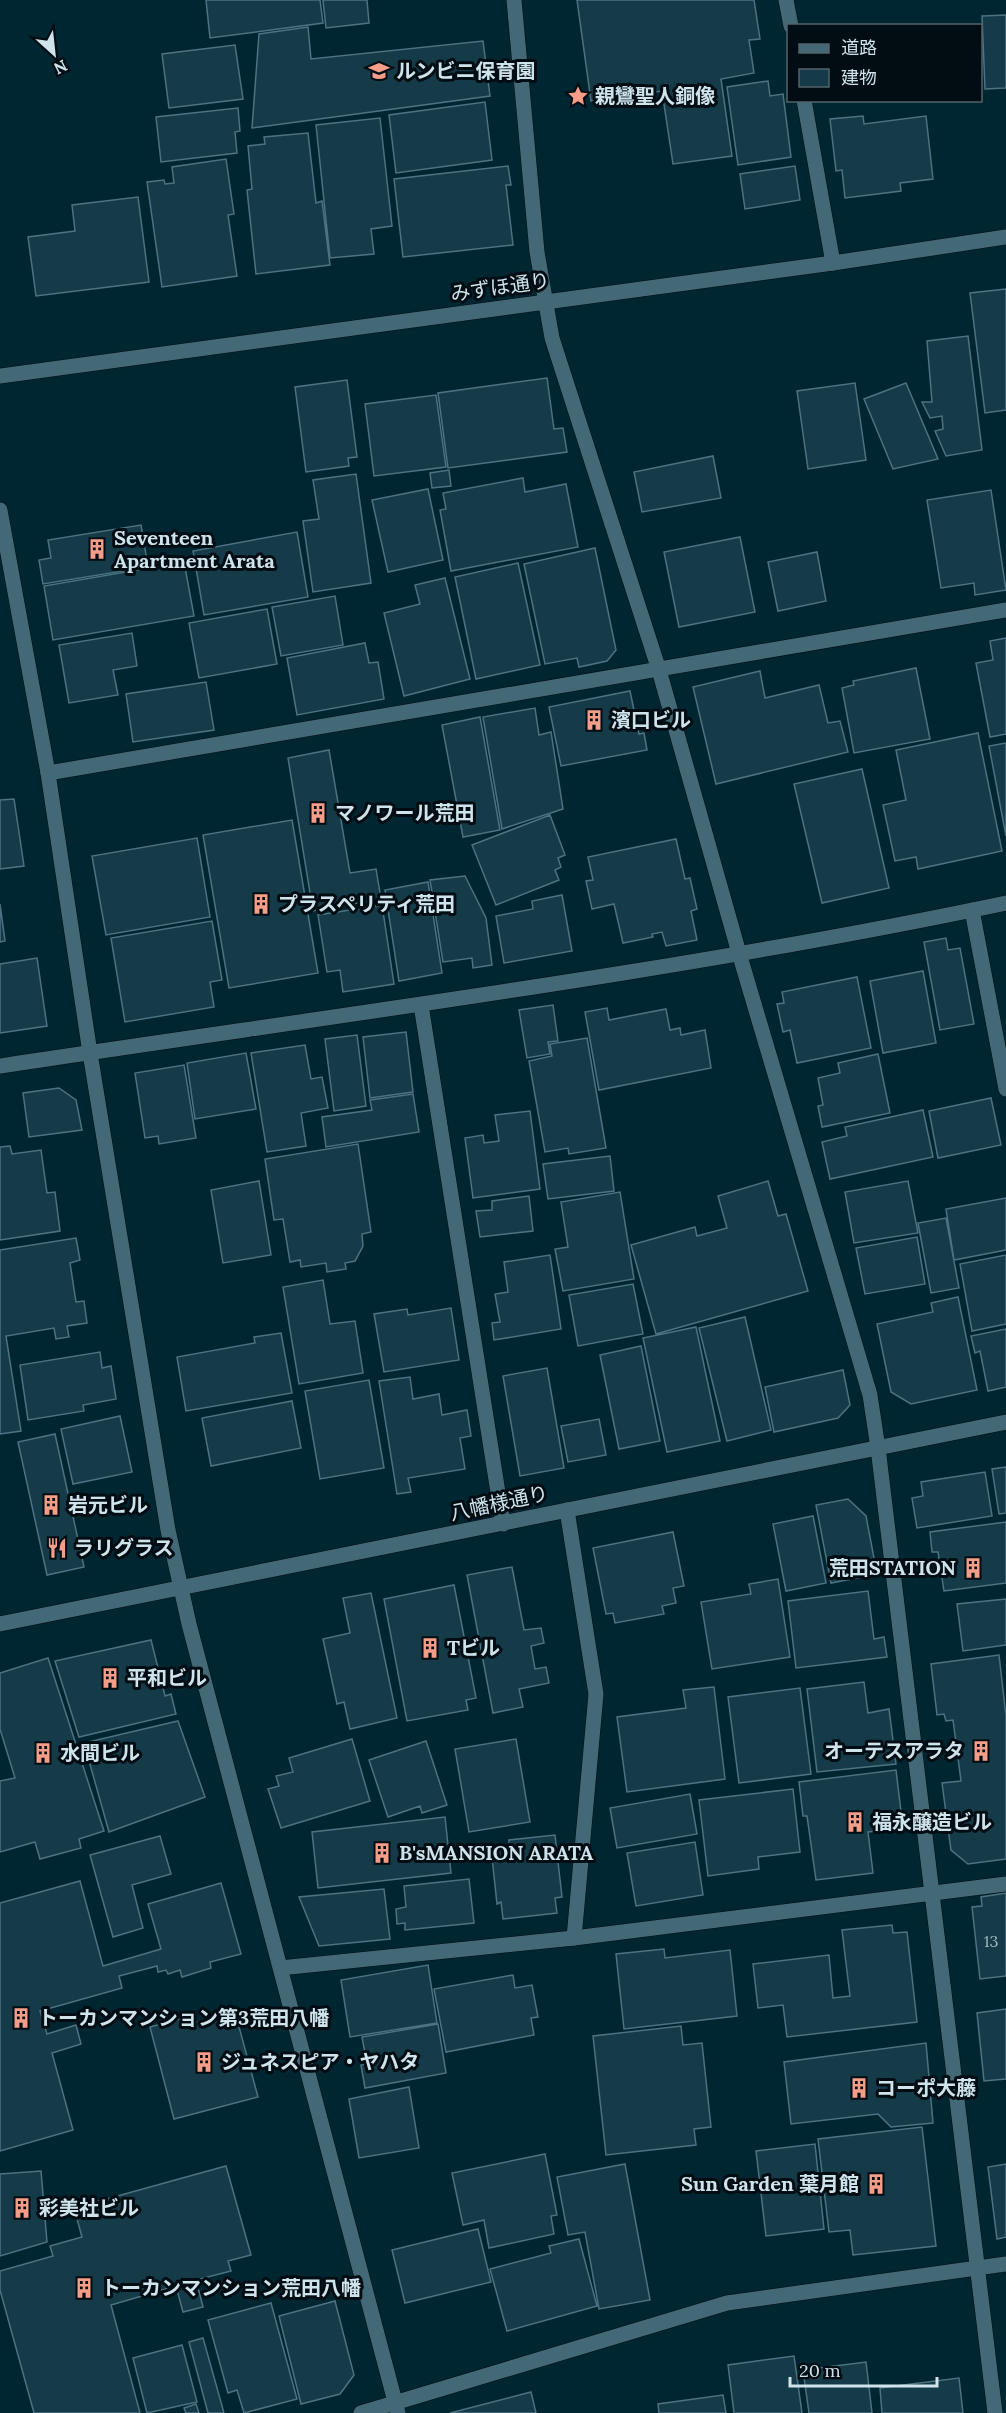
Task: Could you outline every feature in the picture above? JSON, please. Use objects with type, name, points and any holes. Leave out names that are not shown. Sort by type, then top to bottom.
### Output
[{"type":"street","points":[[514,0],[537,252],[552,338],[659,670],[738,953],[870,1395],[995,2413]]},
{"type":"street","points":[[786,0],[791,24]]},
{"type":"street","points":[[804,102],[833,263]]},
{"type":"street","name":"みずほ通り","points":[[0,376],[833,263],[1006,237]]},
{"type":"street","points":[[0,510],[48,773],[90,1053],[168,1530],[181,1589],[396,2408]]},
{"type":"street","points":[[48,773],[1006,610]]},
{"type":"street","points":[[0,1066],[421,1005],[738,953],[1006,903]]},
{"type":"street","points":[[972,910],[1006,1089]]},
{"type":"street","points":[[421,1005],[503,1524]]},
{"type":"street","name":"八幡様通り","points":[[0,1624],[1006,1422]]},
{"type":"street","points":[[567,1510],[596,1694],[574,1938]]},
{"type":"street","points":[[280,1968],[574,1938],[1006,1884]]},
{"type":"street","points":[[361,2413],[396,2408],[727,2303],[1006,2264]]},
{"type":"building","points":[[206,0],[320,0],[323,23],[210,38]]},
{"type":"building","points":[[323,0],[367,0],[369,23],[326,28]]},
{"type":"building","points":[[577,0],[754,0],[760,39],[749,40],[754,73],[721,79],[732,156],[673,164],[662,91],[591,101]]},
{"type":"building","points":[[1006,15],[1006,88],[985,89],[982,16]]},
{"type":"building","points":[[308,27],[311,59],[483,41],[490,96],[252,128],[259,34]]},
{"type":"building","points":[[235,45],[243,99],[169,108],[162,54]]},
{"type":"building","points":[[768,81],[770,96],[783,94],[791,157],[738,165],[727,87]]},
{"type":"building","points":[[485,102],[492,160],[396,173],[389,115]]},
{"type":"building","points":[[238,108],[240,131],[235,132],[237,153],[161,162],[156,117]]},
{"type":"building","points":[[863,116],[864,124],[926,116],[933,179],[900,183],[901,191],[845,198],[842,170],[836,171],[830,119]]},
{"type":"building","points":[[380,118],[392,226],[371,229],[374,254],[330,258],[316,125]]},
{"type":"building","points":[[308,133],[316,203],[322,201],[330,265],[256,274],[247,190],[252,189],[248,146],[265,144],[264,137]]},
{"type":"building","points":[[226,159],[234,214],[228,215],[237,276],[162,287],[147,182],[164,180],[165,184],[174,183],[172,167]]},
{"type":"building","points":[[508,166],[511,185],[506,185],[513,245],[403,257],[394,179]]},
{"type":"building","points":[[795,166],[800,200],[745,209],[740,174]]},
{"type":"building","points":[[138,197],[149,282],[36,296],[28,237],[75,231],[72,205]]},
{"type":"building","points":[[1006,289],[1006,410],[985,413],[970,293]]},
{"type":"building","points":[[968,336],[982,450],[946,456],[935,431],[943,429],[942,416],[930,418],[922,402],[932,402],[927,341]]},
{"type":"building","points":[[547,378],[554,429],[563,428],[567,452],[448,468],[438,393]]},
{"type":"building","points":[[347,380],[357,457],[348,458],[349,466],[306,472],[295,387]]},
{"type":"building","points":[[855,383],[866,460],[808,469],[797,391]]},
{"type":"building","points":[[906,383],[938,459],[893,469],[864,399]]},
{"type":"building","points":[[436,395],[446,467],[374,476],[365,404]]},
{"type":"building","points":[[713,456],[721,498],[642,512],[634,472]]},
{"type":"building","points":[[449,470],[451,486],[432,488],[430,473]]},
{"type":"building","points":[[356,474],[371,583],[313,592],[303,521],[319,519],[313,480]]},
{"type":"building","points":[[523,478],[525,492],[566,484],[578,547],[451,571],[440,510],[446,509],[443,493]]},
{"type":"building","points":[[428,489],[443,560],[388,572],[372,500]]},
{"type":"building","points":[[991,490],[1006,590],[975,595],[974,583],[941,588],[927,500]]},
{"type":"building","name":"Seventeen Apartment Arata","points":[[141,525],[148,567],[43,584],[39,560],[51,558],[48,540]]},
{"type":"building","points":[[297,532],[308,597],[204,615],[193,551]]},
{"type":"building","points":[[740,537],[755,612],[679,627],[664,552]]},
{"type":"building","points":[[595,548],[616,650],[607,661],[579,667],[577,658],[545,664],[524,564]]},
{"type":"building","points":[[817,552],[826,601],[778,611],[768,562]]},
{"type":"building","points":[[184,562],[194,616],[53,640],[44,586]]},
{"type":"building","points":[[518,563],[540,665],[476,679],[455,577]]},
{"type":"building","points":[[445,578],[470,679],[404,696],[384,613],[420,604],[415,585]]},
{"type":"building","points":[[335,596],[343,645],[281,656],[272,607]]},
{"type":"building","points":[[267,609],[277,664],[199,678],[189,623]]},
{"type":"building","points":[[132,633],[137,666],[113,670],[118,695],[69,703],[59,645]]},
{"type":"building","points":[[1006,638],[1006,734],[990,737],[976,663],[993,660],[990,641]]},
{"type":"building","points":[[365,643],[369,663],[378,662],[384,699],[297,715],[287,658]]},
{"type":"building","points":[[916,668],[930,739],[854,753],[842,688],[854,685],[853,681]]},
{"type":"building","points":[[760,671],[765,698],[819,685],[828,723],[840,721],[848,752],[716,784],[693,687]]},
{"type":"building","points":[[206,682],[214,730],[133,742],[126,694]]},
{"type":"building","name":"濱口ビル","points":[[630,691],[639,734],[644,733],[647,750],[561,766],[549,707]]},
{"type":"building","points":[[535,708],[539,735],[551,732],[563,809],[502,829],[483,717]]},
{"type":"building","points":[[480,717],[500,830],[463,837],[442,725]]},
{"type":"building","points":[[978,733],[1002,851],[918,869],[916,857],[895,861],[883,805],[906,800],[896,750]]},
{"type":"building","points":[[1006,743],[1006,836],[989,746]]},
{"type":"building","name":"マノワール荒田","points":[[329,750],[350,873],[376,869],[381,899],[313,911],[288,758]]},
{"type":"building","points":[[862,769],[889,888],[822,903],[794,784]]},
{"type":"building","points":[[14,799],[24,866],[0,869],[0,800]]},
{"type":"building","points":[[550,815],[565,855],[558,858],[561,867],[555,870],[559,880],[496,905],[472,845]]},
{"type":"building","name":"プラスペリティ荒田","points":[[292,820],[318,973],[229,988],[203,835]]},
{"type":"building","points":[[197,838],[210,917],[106,935],[92,856]]},
{"type":"building","points":[[676,839],[685,879],[690,878],[697,909],[691,911],[697,940],[666,946],[662,932],[652,934],[653,937],[623,943],[614,904],[592,909],[586,881],[593,880],[588,857]]},
{"type":"building","points":[[465,876],[486,918],[492,965],[473,968],[472,958],[443,962],[430,880]]},
{"type":"building","points":[[428,882],[442,973],[399,981],[385,890]]},
{"type":"building","points":[[562,895],[572,951],[504,963],[496,916],[533,909],[532,901]]},
{"type":"building","points":[[0,904],[5,941],[0,942]]},
{"type":"building","points":[[382,905],[394,984],[343,992],[340,970],[327,972],[318,915]]},
{"type":"building","points":[[212,921],[222,980],[210,982],[214,1007],[125,1022],[111,938]]},
{"type":"building","points":[[946,938],[948,950],[960,948],[974,1024],[940,1030],[924,942]]},
{"type":"building","points":[[37,958],[47,1026],[0,1033],[0,964]]},
{"type":"building","points":[[923,971],[936,1043],[883,1053],[870,981]]},
{"type":"building","points":[[857,977],[871,1048],[797,1063],[790,1030],[783,1032],[777,1004],[784,1003],[782,992]]},
{"type":"building","points":[[553,1005],[558,1041],[548,1042],[550,1054],[527,1058],[519,1010]]},
{"type":"building","points":[[607,1008],[609,1020],[666,1009],[670,1030],[680,1028],[681,1035],[705,1030],[711,1068],[599,1090],[585,1012]]},
{"type":"building","points":[[406,1032],[413,1092],[370,1098],[363,1037]]},
{"type":"building","points":[[357,1035],[366,1106],[334,1111],[325,1039]]},
{"type":"building","points":[[587,1038],[606,1148],[569,1154],[568,1148],[545,1152],[529,1061],[552,1056],[550,1044]]},
{"type":"building","points":[[305,1045],[311,1079],[322,1077],[328,1108],[301,1113],[306,1146],[267,1152],[251,1053]]},
{"type":"building","points":[[246,1053],[256,1109],[195,1119],[187,1063]]},
{"type":"building","points":[[878,1054],[890,1113],[822,1127],[818,1106],[823,1105],[818,1078],[840,1073],[838,1063]]},
{"type":"building","points":[[184,1065],[196,1138],[159,1144],[158,1136],[145,1138],[135,1073]]},
{"type":"building","points":[[59,1088],[76,1100],[82,1130],[29,1137],[23,1093]]},
{"type":"building","points":[[413,1094],[419,1132],[326,1147],[322,1117],[372,1110],[370,1100]]},
{"type":"building","points":[[991,1098],[1001,1145],[938,1158],[929,1111]]},
{"type":"building","points":[[923,1110],[933,1157],[830,1179],[822,1142],[847,1136],[845,1127]]},
{"type":"building","points":[[530,1111],[540,1189],[473,1198],[465,1138],[483,1135],[484,1143],[499,1141],[495,1115]]},
{"type":"building","points":[[358,1144],[371,1232],[362,1234],[363,1246],[355,1261],[345,1263],[346,1269],[327,1272],[326,1263],[301,1267],[300,1260],[290,1262],[283,1219],[274,1220],[265,1159]]},
{"type":"building","points":[[10,1146],[12,1154],[41,1150],[47,1193],[55,1192],[60,1231],[0,1240],[0,1147]]},
{"type":"building","points":[[610,1156],[614,1191],[548,1199],[543,1164]]},
{"type":"building","points":[[259,1181],[271,1255],[223,1263],[211,1190]]},
{"type":"building","points":[[768,1181],[778,1216],[786,1214],[808,1291],[656,1334],[631,1245],[695,1227],[697,1236],[727,1228],[718,1196]]},
{"type":"building","points":[[908,1181],[918,1233],[854,1243],[845,1192]]},
{"type":"building","points":[[620,1192],[634,1279],[563,1291],[555,1249],[568,1247],[561,1202]]},
{"type":"building","points":[[529,1196],[533,1231],[480,1237],[476,1211],[492,1210],[492,1201]]},
{"type":"building","points":[[1006,1198],[1006,1250],[954,1260],[946,1209]]},
{"type":"building","points":[[946,1218],[959,1288],[931,1293],[918,1223]]},
{"type":"building","points":[[917,1237],[925,1284],[865,1294],[856,1248]]},
{"type":"building","points":[[76,1238],[80,1260],[70,1263],[76,1302],[84,1301],[87,1323],[67,1326],[69,1337],[56,1339],[54,1328],[6,1336],[21,1431],[0,1434],[0,1250]]},
{"type":"building","points":[[550,1255],[561,1329],[494,1340],[492,1323],[500,1322],[495,1294],[508,1292],[504,1262]]},
{"type":"building","points":[[1006,1255],[1006,1324],[972,1331],[960,1264]]},
{"type":"building","points":[[323,1280],[330,1324],[355,1321],[363,1373],[299,1384],[283,1287]]},
{"type":"building","points":[[633,1284],[643,1334],[578,1346],[569,1295]]},
{"type":"building","points":[[958,1297],[977,1390],[911,1404],[891,1392],[877,1324],[933,1312],[931,1303]]},
{"type":"building","points":[[451,1308],[459,1360],[384,1372],[374,1314],[407,1309],[408,1315]]},
{"type":"building","points":[[745,1317],[771,1430],[727,1441],[699,1328]]},
{"type":"building","points":[[696,1327],[720,1441],[667,1452],[643,1338]]},
{"type":"building","points":[[1006,1329],[1006,1387],[988,1391],[980,1351],[975,1353],[971,1336]]},
{"type":"building","points":[[281,1333],[292,1393],[186,1411],[177,1357],[255,1343],[254,1337]]},
{"type":"building","points":[[641,1346],[660,1441],[619,1449],[600,1355]]},
{"type":"building","points":[[100,1352],[102,1368],[111,1366],[116,1399],[83,1405],[84,1411],[28,1420],[20,1365]]},
{"type":"building","points":[[547,1368],[564,1468],[520,1476],[503,1376]]},
{"type":"building","points":[[843,1370],[850,1405],[838,1418],[774,1432],[765,1387]]},
{"type":"building","points":[[410,1377],[413,1399],[439,1394],[442,1415],[467,1410],[471,1436],[460,1438],[465,1469],[408,1478],[411,1492],[397,1494],[379,1381]]},
{"type":"building","points":[[369,1380],[384,1468],[320,1479],[305,1391]]},
{"type":"building","points":[[292,1401],[301,1448],[211,1466],[202,1418]]},
{"type":"building","points":[[120,1416],[132,1472],[73,1484],[61,1429]]},
{"type":"building","points":[[599,1419],[606,1455],[568,1462],[561,1426]]},
{"type":"building","name":"岩元ビル","points":[[55,1434],[84,1567],[47,1575],[18,1442]]},
{"type":"building","points":[[1006,1467],[1006,1513],[999,1514],[992,1469]]},
{"type":"building","points":[[985,1472],[992,1516],[917,1528],[912,1498],[923,1496],[921,1482]]},
{"type":"building","points":[[848,1499],[866,1516],[877,1574],[831,1583],[816,1505]]},
{"type":"building","points":[[813,1516],[826,1583],[786,1591],[773,1524]]},
{"type":"building","name":"荒田STATION","points":[[1006,1522],[1006,1583],[944,1591],[938,1552],[932,1552],[930,1532]]},
{"type":"building","points":[[673,1532],[684,1586],[673,1588],[676,1603],[662,1606],[664,1614],[615,1623],[613,1613],[606,1614],[593,1548]]},
{"type":"building","points":[[512,1567],[524,1630],[541,1628],[544,1643],[531,1646],[535,1669],[546,1667],[549,1683],[519,1689],[523,1707],[493,1713],[467,1575]]},
{"type":"building","points":[[778,1579],[790,1657],[712,1669],[701,1602],[751,1594],[749,1584]]},
{"type":"building","name":"Tビル","points":[[454,1585],[476,1698],[466,1700],[468,1710],[407,1721],[384,1599]]},
{"type":"building","points":[[868,1591],[874,1639],[884,1637],[887,1657],[796,1668],[788,1601]]},
{"type":"building","points":[[371,1593],[397,1718],[350,1729],[344,1702],[337,1704],[323,1639],[350,1633],[343,1598]]},
{"type":"building","points":[[1006,1599],[1006,1645],[963,1651],[957,1604]]},
{"type":"building","name":"平和ビル","points":[[151,1640],[165,1696],[171,1694],[176,1714],[79,1737],[55,1661]]},
{"type":"building","name":"オーテスアラタ","points":[[999,1655],[1006,1716],[1006,1859],[968,1864],[951,1850],[942,1783],[961,1781],[953,1720],[946,1721],[944,1714],[937,1715],[931,1664]]},
{"type":"building","name":"水間ビル","points":[[48,1658],[104,1831],[79,1839],[81,1848],[40,1859],[35,1842],[0,1852],[0,1781],[15,1778],[0,1729],[0,1673]]},
{"type":"building","points":[[864,1682],[868,1713],[889,1709],[896,1764],[817,1772],[807,1689]]},
{"type":"building","points":[[714,1687],[725,1779],[627,1792],[617,1717],[686,1708],[683,1690]]},
{"type":"building","points":[[800,1688],[811,1774],[739,1783],[728,1697]]},
{"type":"building","points":[[178,1721],[205,1797],[109,1832],[84,1743]]},
{"type":"building","points":[[352,1739],[370,1801],[281,1828],[268,1789],[279,1786],[276,1776],[293,1772],[289,1758]]},
{"type":"building","points":[[516,1739],[530,1822],[469,1832],[455,1749]]},
{"type":"building","points":[[426,1741],[447,1805],[422,1813],[420,1806],[388,1817],[369,1760]]},
{"type":"building","name":"福永醸造ビル","points":[[896,1770],[903,1828],[868,1832],[873,1873],[816,1880],[807,1816],[803,1816],[799,1782]]},
{"type":"building","points":[[793,1789],[800,1852],[758,1857],[759,1869],[708,1876],[699,1800]]},
{"type":"building","points":[[690,1794],[697,1834],[617,1848],[610,1808]]},
{"type":"building","name":"B'sMANSION ARATA","points":[[445,1817],[451,1873],[318,1888],[312,1832]]},
{"type":"building","points":[[555,1835],[562,1897],[555,1898],[557,1913],[503,1919],[501,1902],[497,1904],[491,1848],[509,1846],[509,1840]]},
{"type":"building","points":[[160,1836],[171,1874],[132,1885],[143,1928],[113,1937],[90,1855]]},
{"type":"building","points":[[695,1842],[703,1895],[636,1906],[627,1853]]},
{"type":"building","points":[[469,1879],[474,1923],[405,1930],[405,1923],[397,1924],[396,1909],[406,1907],[404,1886]]},
{"type":"building","name":"トーカンマンション第3荒田八幡","points":[[80,1881],[103,1966],[161,1949],[148,1904],[221,1883],[241,1954],[210,1962],[211,1968],[182,1977],[180,1970],[168,1974],[166,1970],[158,1972],[157,1966],[119,1976],[122,1988],[40,2011],[47,2034],[76,2025],[81,2044],[52,2053],[73,2130],[0,2151],[0,1903]]},
{"type":"building","points":[[384,1889],[390,1939],[319,1946],[299,1897]]},
{"type":"building","points":[[1006,1893],[1006,1976],[980,1979],[972,1907],[982,1906],[981,1897]]},
{"type":"building","points":[[892,1925],[893,1933],[907,1932],[917,2022],[787,2037],[783,2005],[758,2008],[753,1964],[829,1955],[833,1998],[850,1996],[842,1930]]},
{"type":"building","points":[[664,1949],[665,1958],[730,1950],[737,2016],[624,2029],[616,1954]]},
{"type":"building","points":[[428,1965],[437,2023],[350,2037],[341,1980]]},
{"type":"building","points":[[513,1975],[515,1988],[532,1985],[538,2017],[531,2018],[534,2035],[446,2052],[434,1989]]},
{"type":"building","points":[[1006,2009],[1006,2079],[984,2081],[977,2013]]},
{"type":"building","name":"ジュネスピア・ヤハタ","points":[[235,2012],[258,2097],[174,2119],[150,2027],[191,2016],[193,2023]]},
{"type":"building","points":[[438,2024],[446,2073],[365,2088],[361,2065],[367,2064],[362,2037]]},
{"type":"building","points":[[681,2026],[683,2045],[702,2043],[711,2127],[694,2129],[696,2145],[606,2155],[593,2036]]},
{"type":"building","name":"コーポ大藤","points":[[926,2043],[933,2123],[891,2127],[878,2114],[791,2124],[784,2062]]},
{"type":"building","points":[[409,2087],[419,2148],[359,2158],[349,2099]]},
{"type":"building","name":"Sun Garden 葉月館","points":[[922,2127],[936,2246],[853,2255],[850,2230],[829,2232],[818,2139]]},
{"type":"building","points":[[815,2144],[824,2229],[766,2236],[756,2151]]},
{"type":"building","points":[[545,2154],[557,2215],[551,2216],[554,2234],[489,2248],[484,2220],[463,2225],[452,2173]]},
{"type":"building","points":[[625,2164],[650,2300],[599,2309],[585,2232],[568,2235],[557,2177]]},
{"type":"building","points":[[1006,2164],[1006,2237],[997,2239],[988,2167]]},
{"type":"building","name":"トーカンマンション荒田八幡","points":[[226,2166],[251,2255],[228,2261],[231,2271],[196,2280],[203,2307],[183,2312],[176,2286],[111,2305],[140,2413],[34,2413],[0,2290],[0,2271],[53,2256],[50,2246],[82,2237],[74,2208]]},
{"type":"building","name":"彩美社ビル","points":[[41,2171],[47,2242],[0,2256],[0,2174]]},
{"type":"building","points":[[478,2229],[491,2282],[405,2303],[392,2250]]},
{"type":"building","points":[[579,2239],[597,2306],[507,2331],[490,2269],[551,2253],[549,2246]]},
{"type":"building","points":[[335,2301],[354,2375],[340,2394],[301,2404],[279,2316]]},
{"type":"building","points":[[271,2303],[297,2399],[244,2413],[237,2390],[228,2393],[208,2320]]},
{"type":"building","points":[[203,2338],[224,2413],[208,2413],[189,2342]]},
{"type":"building","points":[[182,2345],[197,2402],[147,2413],[133,2358]]},
{"type":"building","points":[[794,2356],[802,2413],[734,2413],[728,2365]]},
{"type":"building","points":[[866,2362],[872,2413],[809,2413],[803,2370]]},
{"type":"building","points":[[959,2378],[963,2413],[882,2413],[880,2388]]},
{"type":"building","points":[[531,2392],[536,2413],[450,2413]]},
{"type":"building","points":[[723,2395],[726,2413],[659,2413],[658,2404]]},
{"type":"building","points":[[196,2404],[199,2413],[186,2413],[184,2408]]},
{"type":"place","name":"ルンビニ保育園","points":[[379,71]]},
{"type":"place","name":"親鸞聖人銅像","points":[[578,96]]},
{"type":"place","name":"Seventeen Apartment Arata","points":[[97,549]]},
{"type":"place","name":"濱口ビル","points":[[594,720]]},
{"type":"place","name":"マノワール荒田","points":[[318,813]]},
{"type":"place","name":"プラスペリティ荒田","points":[[261,904]]},
{"type":"place","name":"岩元ビル","points":[[51,1505]]},
{"type":"place","name":"ラリグラス","points":[[57,1548]]},
{"type":"place","name":"荒田STATION","points":[[973,1568]]},
{"type":"place","name":"Tビル","points":[[430,1648]]},
{"type":"place","name":"平和ビル","points":[[110,1678]]},
{"type":"place","name":"オーテスアラタ","points":[[981,1751]]},
{"type":"place","name":"水間ビル","points":[[43,1753]]},
{"type":"place","name":"福永醸造ビル","points":[[855,1822]]},
{"type":"place","name":"B'sMANSION ARATA","points":[[382,1853]]},
{"type":"place","name":"トーカンマンション第3荒田八幡","points":[[21,2018]]},
{"type":"place","name":"ジュネスピア・ヤハタ","points":[[204,2062]]},
{"type":"place","name":"コーポ大藤","points":[[859,2088]]},
{"type":"place","name":"Sun Garden 葉月館","points":[[876,2184]]},
{"type":"place","name":"彩美社ビル","points":[[22,2208]]},
{"type":"place","name":"トーカンマンション荒田八幡","points":[[84,2288]]}]
